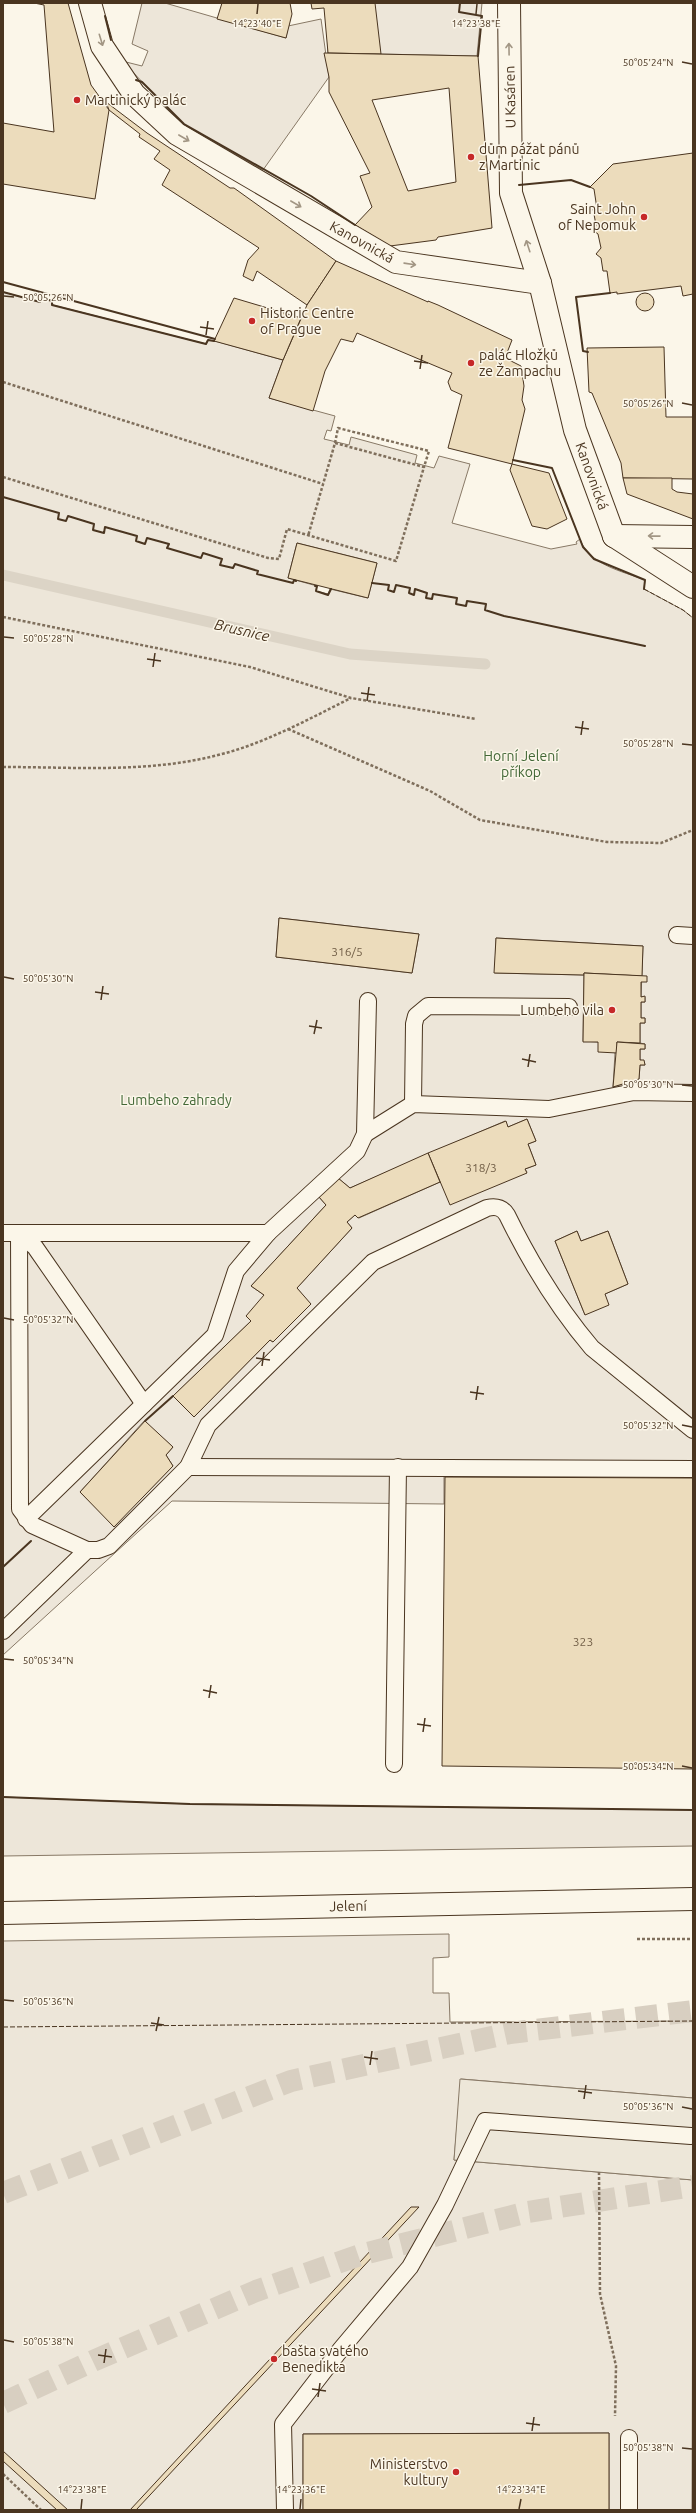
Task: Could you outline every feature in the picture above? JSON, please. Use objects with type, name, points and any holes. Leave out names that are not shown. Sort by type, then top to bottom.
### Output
[{"type":"street","name":"Kanovnická","points":[[90,3],[102,46],[134,94],[177,134],[396,262],[540,283],[575,430],[614,536]]},
{"type":"street","name":"U Kasáren","points":[[509,3],[510,193],[540,283]]},
{"type":"street","points":[[614,536],[693,537]]},
{"type":"street","points":[[614,536],[693,587]]},
{"type":"street","name":"Jelení","points":[[3,1912],[693,1899]]},
{"type":"lane","points":[[677,935],[693,936]]},
{"type":"lane","points":[[26,1520],[215,1335],[236,1271],[268,1233],[357,1151],[365,1134],[368,1001]]},
{"type":"lane","points":[[413,1104],[414,1024],[416,1016],[428,1006],[569,1008]]},
{"type":"lane","points":[[365,1134],[413,1104],[549,1109],[634,1092],[693,1093]]},
{"type":"lane","points":[[19,1233],[20,1509],[26,1520],[32,1525],[87,1550],[98,1550],[109,1546],[188,1467],[208,1425],[372,1262],[487,1208],[494,1207],[503,1209],[525,1253],[578,1332],[592,1348],[693,1430]]},
{"type":"lane","points":[[3,1233],[268,1233]]},
{"type":"lane","points":[[19,1233],[35,1247],[144,1404]]},
{"type":"lane","points":[[188,1467],[693,1469]]},
{"type":"lane","points":[[394,1764],[398,1467]]},
{"type":"lane","points":[[3,1631],[87,1550]]},
{"type":"lane","points":[[285,2510],[283,2424],[341,2349],[410,2267],[445,2205],[485,2121],[691,2136]]},
{"type":"lane","points":[[628,2510],[629,2438]]},
{"type":"path","points":[[3,382],[323,484]]},
{"type":"path","points":[[3,476],[268,558],[279,559],[287,529],[308,536],[396,561],[429,451],[338,428],[335,444],[308,536]]},
{"type":"path","points":[[335,444],[424,467]]},
{"type":"path","points":[[3,617],[250,667],[351,698],[476,718]]},
{"type":"path","points":[[3,767],[155,767],[215,756],[288,729],[351,698]]},
{"type":"path","points":[[288,729],[430,791],[480,820],[607,842],[661,843],[693,830]]},
{"type":"path","points":[[636,1940],[693,1939]]},
{"type":"path","points":[[599,2172],[600,2294],[616,2366],[615,2433],[629,2438]]},
{"type":"path","points":[[3,2474],[42,2510]]},
{"type":"green space","points":[[142,3],[165,3],[286,38],[288,26],[321,19],[329,77],[263,170],[184,125],[122,61],[142,66],[148,51],[132,44]]},
{"type":"green space","points":[[326,3],[482,3],[477,56],[328,53]]},
{"type":"green space","points":[[3,292],[40,302],[42,298],[52,301],[53,305],[206,344],[208,340],[215,341],[283,360],[269,398],[335,416],[331,431],[327,430],[324,439],[349,445],[351,437],[417,455],[415,463],[434,468],[439,456],[470,464],[452,523],[551,549],[577,544],[576,542],[580,539],[584,548],[598,561],[607,566],[645,580],[644,589],[683,610],[693,618],[693,1461],[444,1460],[444,1504],[172,1501],[3,1655]],"holes":[[[297,543],[377,563],[368,598],[330,589],[328,594],[316,591],[317,586],[288,578]],[[279,918],[419,934],[412,973],[276,957]],[[496,938],[643,946],[641,997],[645,997],[645,1002],[641,1002],[641,1018],[645,1018],[645,1023],[640,1023],[640,1043],[645,1044],[645,1049],[640,1049],[640,1060],[644,1061],[645,1065],[640,1065],[639,1079],[613,1087],[615,1053],[598,1042],[583,1041],[584,975],[495,973]],[[527,1119],[536,1141],[528,1144],[536,1165],[525,1169],[527,1172],[440,1182],[359,1218],[355,1215],[347,1222],[352,1228],[297,1288],[310,1304],[273,1342],[270,1340],[194,1417],[173,1396],[251,1321],[264,1295],[251,1286],[326,1205],[319,1197],[338,1178],[350,1188],[505,1121],[508,1127]],[[577,1231],[581,1241],[608,1231],[628,1284],[605,1294],[585,1315],[555,1241]],[[144,1421],[173,1447],[166,1455],[173,1466],[114,1526],[80,1492]]]},
{"type":"green space","points":[[3,1797],[190,1804],[693,1810],[693,1846],[3,1856]]},
{"type":"green space","points":[[449,1934],[449,1957],[433,1958],[433,1993],[449,1993],[450,2022],[693,2021],[693,2098],[461,2079],[454,2160],[693,2180],[692,2510],[609,2510],[609,2433],[303,2434],[303,2510],[3,2510],[3,1941]]},
{"type":"shaded area","points":[[460,2079],[693,2098],[693,2180],[454,2160]]},
{"type":"building","name":"Martinický palác","points":[[34,3],[68,3],[91,85],[109,110],[95,199],[3,184],[3,123],[54,132],[44,5]]},
{"type":"building","points":[[222,3],[290,3],[292,14],[286,38],[217,19]]},
{"type":"building","points":[[311,3],[375,3],[381,54],[328,53],[324,8],[312,9]]},
{"type":"building","name":"dům pážat pánů z Martinic","points":[[324,53],[478,56],[492,228],[438,237],[436,240],[390,246],[355,225],[372,207],[360,176],[370,173],[329,92],[329,77]],"holes":[[[449,88],[456,182],[408,191],[372,100]]]},
{"type":"building","points":[[106,102],[147,133],[230,188],[234,188],[336,261],[307,305],[257,271],[253,281],[243,276],[248,260],[259,248],[162,185],[170,170],[154,159],[160,151],[139,137],[140,134],[109,110]]},
{"type":"building","name":"Saint John of Nepomuk","points":[[693,153],[693,294],[683,296],[681,286],[617,294],[617,292],[610,293],[607,271],[603,271],[601,258],[596,254],[601,248],[598,234],[594,231],[596,225],[593,209],[597,209],[594,189],[590,187],[613,164]]},
{"type":"building","name":"palác Hložků ze Žampachu","points":[[336,261],[428,302],[438,305],[512,340],[505,358],[521,366],[524,386],[522,400],[525,409],[512,464],[448,448],[462,395],[451,390],[448,382],[452,373],[357,333],[353,342],[341,339],[325,371],[313,411],[269,398],[283,360],[307,305]]},
{"type":"building","points":[[645,293],[651,296],[654,302],[651,308],[645,311],[639,308],[636,302],[639,296]]},
{"type":"building","points":[[234,298],[301,318],[283,360],[214,341]]},
{"type":"building","points":[[664,347],[666,417],[693,417],[693,479],[623,478],[621,463],[592,393],[589,392],[587,348]]},
{"type":"building","points":[[512,464],[549,473],[567,519],[547,529],[532,526],[510,470]]},
{"type":"building","points":[[623,478],[672,478],[672,489],[677,492],[693,494],[693,519],[627,494]]},
{"type":"building","points":[[297,543],[377,563],[368,598],[288,578]]},
{"type":"building","points":[[279,918],[419,934],[412,973],[276,957]]},
{"type":"building","points":[[496,938],[643,946],[642,976],[584,973],[584,975],[494,973]]},
{"type":"building","name":"Lumbeho vila","points":[[584,973],[647,976],[647,982],[641,982],[641,997],[645,996],[645,1002],[641,1002],[641,1018],[645,1018],[645,1023],[640,1023],[640,1043],[617,1042],[617,1053],[598,1052],[598,1042],[583,1042]]},
{"type":"building","points":[[617,1042],[645,1044],[645,1049],[640,1049],[640,1060],[644,1060],[645,1065],[640,1065],[639,1079],[613,1087]]},
{"type":"building","points":[[527,1119],[536,1141],[528,1144],[536,1165],[525,1169],[527,1173],[450,1205],[428,1153],[506,1121],[508,1127]]},
{"type":"building","points":[[428,1153],[440,1182],[358,1218],[355,1215],[347,1222],[352,1228],[297,1288],[311,1304],[273,1342],[270,1340],[194,1417],[173,1396],[251,1321],[246,1316],[264,1295],[251,1286],[326,1205],[319,1197],[338,1178],[350,1188]]},
{"type":"building","points":[[577,1231],[581,1241],[608,1231],[628,1284],[605,1294],[609,1305],[585,1315],[555,1241]]},
{"type":"building","points":[[145,1421],[173,1447],[166,1455],[173,1466],[114,1527],[80,1492]]},
{"type":"building","points":[[445,1477],[693,1478],[693,1769],[442,1766]]},
{"type":"building","name":"bašta svatého Benedikta","points":[[411,2207],[419,2207],[136,2510],[130,2510]]},
{"type":"building","name":"Ministerstvo kultury","points":[[609,2433],[609,2510],[303,2510],[303,2434]]},
{"type":"building","points":[[3,2451],[68,2510],[57,2510],[3,2461]]},
{"type":"waterway","name":"Brusnice","points":[[3,575],[350,654],[485,664]]},
{"type":"tunnel","points":[[3,2193],[291,2081],[510,2033],[693,2011]]},
{"type":"tunnel","points":[[3,2403],[93,2361],[256,2291],[360,2255],[528,2212],[693,2186]]},
{"type":"fence","points":[[644,589],[683,610],[693,618]]},
{"type":"fence","points":[[3,2027],[693,2021]]},
{"type":"wall","points":[[460,3],[459,12],[482,16],[478,56]]},
{"type":"wall","points":[[105,16],[111,40]]},
{"type":"wall","points":[[136,80],[142,82],[184,124],[311,196],[355,225]]},
{"type":"wall","points":[[519,185],[571,180],[590,187]]},
{"type":"wall","points":[[3,282],[215,339]]},
{"type":"wall","points":[[3,292],[40,302],[42,298],[52,301],[52,305],[206,344],[208,340],[214,341]]},
{"type":"wall","points":[[588,352],[583,351],[576,297],[610,293]]},
{"type":"wall","points":[[513,460],[552,468],[583,547],[594,559],[645,580],[644,589]]},
{"type":"wall","points":[[3,497],[59,513],[58,519],[66,521],[68,516],[94,524],[93,530],[104,533],[105,527],[137,536],[136,541],[145,544],[147,538],[169,544],[167,548],[201,558],[203,553],[222,559],[220,565],[233,568],[235,564],[258,571],[257,574],[293,583],[294,580],[296,581]]},
{"type":"wall","points":[[372,583],[389,585],[388,590],[394,592],[396,585],[410,588],[409,593],[414,595],[415,589],[427,593],[426,598],[432,599],[433,594],[457,598],[456,604],[466,606],[467,601],[486,604],[485,610],[504,616],[645,646]]},
{"type":"wall","points":[[315,586],[317,586],[316,591],[328,595],[331,589]]},
{"type":"wall","points":[[145,1421],[173,1396]]},
{"type":"wall","points":[[3,1567],[31,1541]]},
{"type":"wall","points":[[3,1797],[190,1804],[693,1810]]},
{"type":"place","name":"Martinický palác","points":[[77,100]]},
{"type":"place","name":"dům pážat pánů z Martinic","points":[[471,157]]},
{"type":"place","name":"Saint John of Nepomuk","points":[[644,217]]},
{"type":"place","name":"Historic Centre of Prague","points":[[252,321]]},
{"type":"place","name":"palác Hložků ze Žampachu","points":[[471,363]]},
{"type":"place","name":"Lumbeho vila","points":[[612,1010]]},
{"type":"place","name":"bašta svatého Benedikta","points":[[274,2359]]},
{"type":"place","name":"Ministerstvo kultury","points":[[456,2472]]},
{"type":"park label","name":"Horní Jelení příkop","points":[[521,764]]},
{"type":"park label","name":"Lumbeho zahrady","points":[[176,1100]]}]
